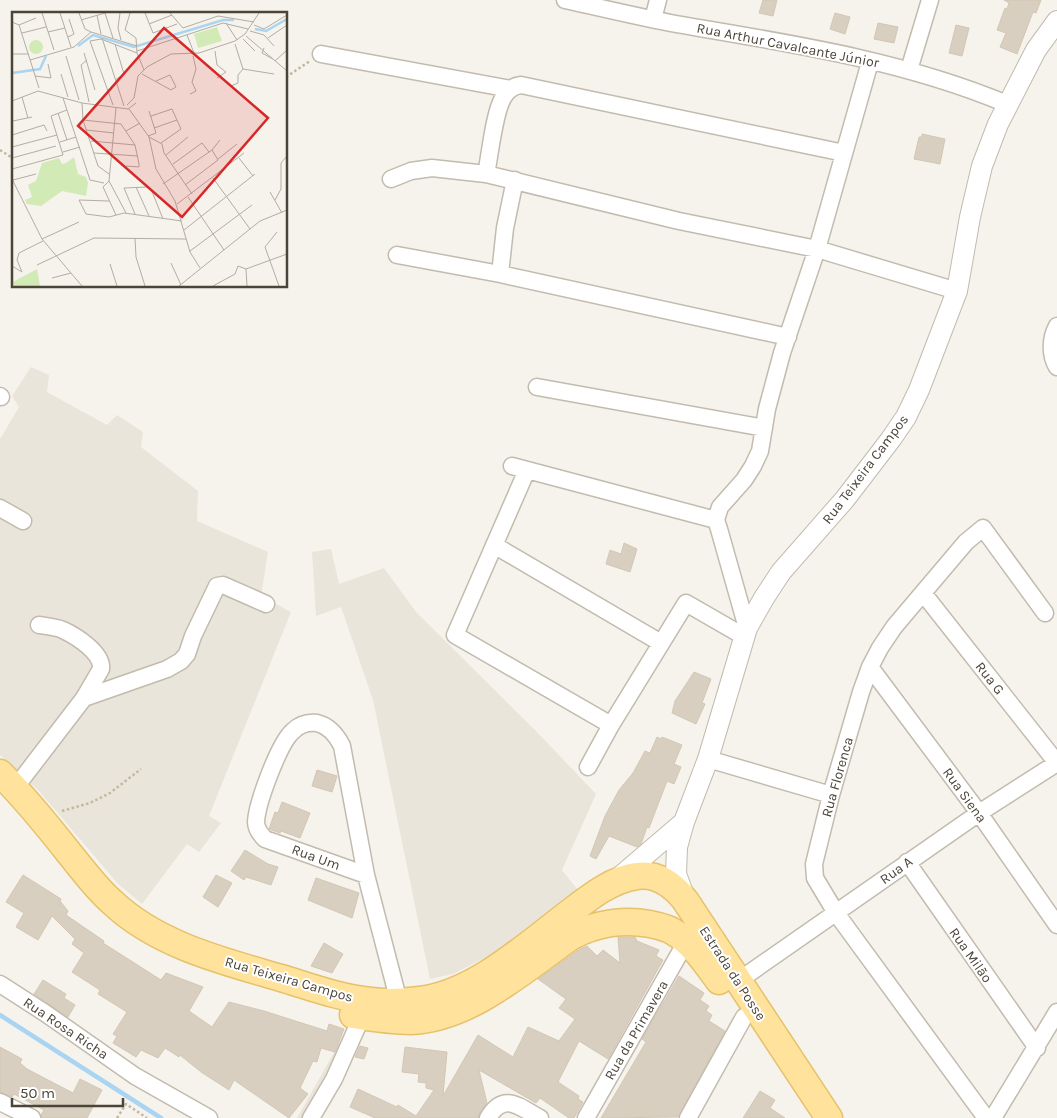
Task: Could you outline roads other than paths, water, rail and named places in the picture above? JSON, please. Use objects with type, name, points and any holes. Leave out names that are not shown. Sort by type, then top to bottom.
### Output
[{"type":"main road","name":"Rua Teixeira Campos","points":[[5,785],[41,818],[112,903],[139,924],[165,938],[213,957],[340,996],[373,1001],[399,1002],[446,994],[488,974],[586,900],[609,886]]},
{"type":"main road","name":"Rua Teixeira Campos","points":[[5,785],[68,877],[122,931],[142,944],[181,962],[238,982],[330,1010],[389,1020],[413,1021],[456,1010],[478,1001],[572,936],[586,929],[613,922],[638,922],[664,927]]},
{"type":"main road","name":"Estrada da Posse","points":[[609,886],[627,878],[647,876],[668,883],[678,891],[829,1118]]},
{"type":"main road","points":[[609,886],[607,899],[613,922]]},
{"type":"main road","points":[[664,927],[678,917],[685,900]]},
{"type":"main road","name":"Estrada da Posse","points":[[664,927],[686,942],[710,969],[811,1118]]},
{"type":"street","name":"Rua Arthur Cavalcante Júnior","points":[[565,0],[653,19],[793,43],[909,70],[978,92],[1007,104]]},
{"type":"street","points":[[653,19],[658,0]]},
{"type":"street","points":[[909,70],[930,0]]},
{"type":"street","name":"Rua Teixeira Campos","points":[[685,900],[676,874],[677,847],[684,822],[708,759],[746,632],[764,598],[781,572],[845,499],[891,438],[920,390],[957,290],[970,217],[982,166],[1007,104],[1036,50],[1057,21]]},
{"type":"street","points":[[321,54],[510,89]]},
{"type":"street","points":[[746,632],[716,520],[720,507],[754,466],[760,451],[767,409],[817,249],[870,62]]},
{"type":"street","points":[[486,174],[498,110],[503,98],[510,89],[521,85],[844,153]]},
{"type":"street","points":[[390,179],[411,171],[432,168],[486,174],[679,222],[817,249],[957,290]]},
{"type":"street","points":[[500,274],[505,228],[515,180]]},
{"type":"street","points":[[397,255],[500,274],[788,337]]},
{"type":"street","points":[[1055,330],[1052,348],[1054,362],[1057,367]]},
{"type":"street","points":[[537,387],[764,428]]},
{"type":"street","points":[[611,725],[455,635],[494,546],[520,468],[716,520]]},
{"type":"street","points":[[0,508],[23,521]]},
{"type":"street","name":"Rua Florenca","points":[[986,1118],[836,914],[815,878],[814,864],[831,795],[870,667],[894,627],[966,542],[983,528],[1045,613]]},
{"type":"street","points":[[494,546],[661,643]]},
{"type":"street","points":[[84,698],[175,666],[187,654],[193,636],[217,586],[223,585],[266,604]]},
{"type":"street","name":"Rua G","points":[[923,593],[1057,763]]},
{"type":"street","points":[[588,767],[611,725],[686,603],[746,632]]},
{"type":"street","points":[[5,785],[84,698],[102,669],[98,656],[94,651],[69,633],[39,625]]},
{"type":"street","name":"Rua Siena","points":[[870,667],[978,813],[1057,925]]},
{"type":"street","name":"Rua Um","points":[[312,722],[321,724],[337,737],[342,746],[366,876],[265,839],[260,834],[256,822],[274,764],[284,742],[292,731],[300,725],[312,722]]},
{"type":"street","points":[[708,759],[831,795]]},
{"type":"street","name":"Rua A","points":[[738,981],[978,813],[1057,763]]},
{"type":"street","name":"Rua Teixeira Campos","points":[[609,886],[684,822]]},
{"type":"street","name":"Rua Milão","points":[[907,862],[1037,1048]]},
{"type":"street","points":[[366,876],[399,1002]]},
{"type":"street","name":"Rua da Primavera","points":[[586,1118],[686,942]]},
{"type":"street","name":"Rua Rosa Richa","points":[[0,984],[135,1076],[209,1118]]},
{"type":"street","points":[[993,1118],[1057,1012]]},
{"type":"street","name":"Rua Teixeira Campos","points":[[311,1118],[334,1079],[362,1016]]},
{"type":"street","points":[[688,1118],[744,1017]]},
{"type":"street","points":[[0,1102],[32,1118]]},
{"type":"street","points":[[488,1118],[504,1102],[511,1102],[540,1118]]},
{"type":"waterway","points":[[0,1015],[161,1118]]}]
